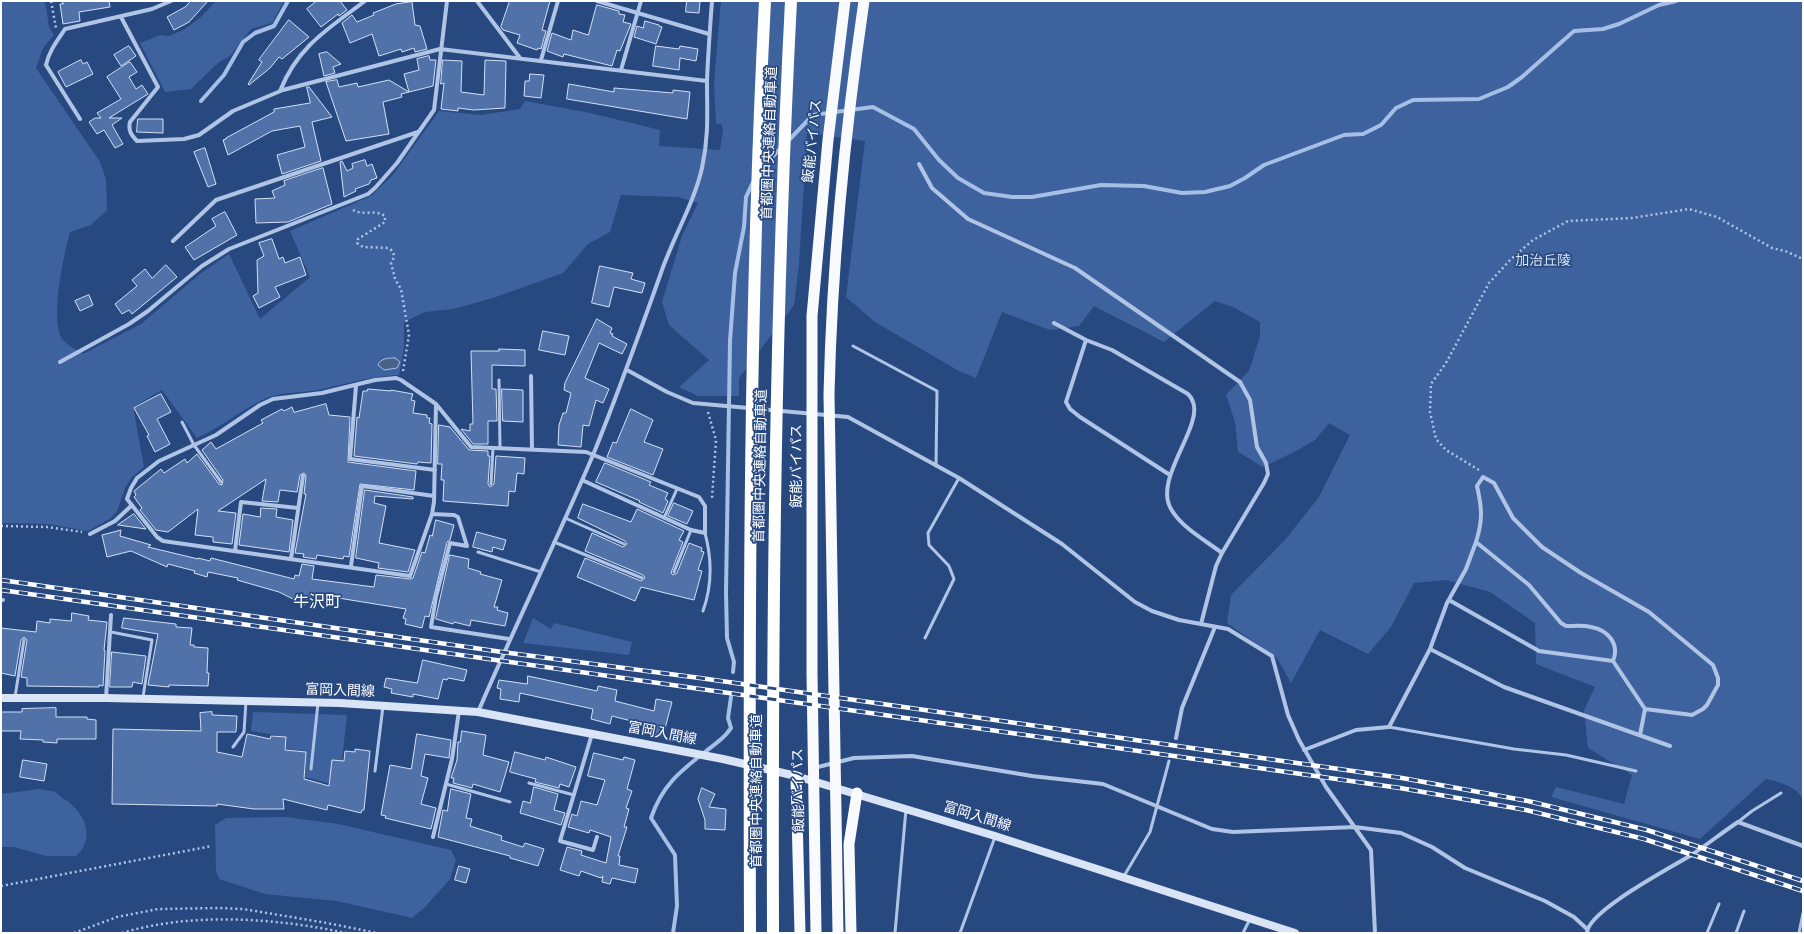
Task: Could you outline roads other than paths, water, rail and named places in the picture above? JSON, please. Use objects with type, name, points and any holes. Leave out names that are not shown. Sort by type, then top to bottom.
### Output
[{"type":"highway","name":"首都圏中央連絡自動車道","points":[[750,933],[750,514],[760,98],[765,1]]},
{"type":"highway","name":"首都圏中央連絡自動車道","points":[[773,933],[772,667],[774,517],[786,98],[791,1]]},
{"type":"highway","name":"飯能バイパス","points":[[816,933],[812,673],[812,316],[828,140],[846,1]]},
{"type":"highway","points":[[838,933],[829,394],[831,317],[854,65],[864,1]]},
{"type":"highway","points":[[800,933],[801,778]]},
{"type":"highway","points":[[851,933],[850,844],[856,793]]},
{"type":"main road","name":"富岡入間線","points":[[1,698],[106,698],[318,703],[478,712],[690,752],[801,778],[856,793],[1124,876],[1295,933]]},
{"type":"street","points":[[80,119],[46,65],[49,52],[65,29],[152,9],[171,1]]},
{"type":"street","points":[[280,91],[287,73],[304,49],[365,1]]},
{"type":"street","points":[[60,362],[129,324],[148,311],[202,266],[228,249],[368,194],[375,188],[397,163],[434,110],[440,49],[447,1]]},
{"type":"street","points":[[477,1],[520,58]]},
{"type":"street","points":[[541,60],[558,1]]},
{"type":"street","points":[[597,1],[709,34]]},
{"type":"street","points":[[621,70],[640,1]]},
{"type":"street","points":[[478,712],[509,639],[519,623],[593,455],[627,370],[670,245],[694,192],[702,169],[708,130],[707,81],[712,1]]},
{"type":"street","points":[[121,16],[158,87],[130,122],[129,127],[131,134],[137,140],[184,139],[199,135],[233,111],[280,91],[440,49],[707,81]]},
{"type":"street","points":[[174,241],[216,200],[419,132]]},
{"type":"street","points":[[919,164],[932,188],[968,219],[1075,268],[1240,382],[1250,400],[1257,447],[1266,463],[1268,474],[1216,566],[1201,624]]},
{"type":"street","points":[[1054,323],[1086,340],[1118,354],[1188,394],[1194,402],[1192,421],[1170,475],[1167,495],[1170,508],[1182,522],[1222,553]]},
{"type":"street","points":[[1086,340],[1066,402],[1070,409],[1170,475]]},
{"type":"street","points":[[627,370],[667,392],[693,403],[848,417],[958,478],[1062,544],[1135,602],[1152,611],[1179,620],[1228,629],[1272,656],[1288,715],[1304,750],[1326,787],[1371,850],[1375,933]]},
{"type":"street","points":[[531,376],[532,450]]},
{"type":"street","points":[[436,404],[434,496],[432,514],[410,576],[351,566],[163,541],[157,537],[127,499],[137,478],[159,461],[216,435],[260,405],[274,399],[322,393],[356,386],[374,380],[396,378],[436,404],[448,416],[471,447],[586,452],[699,497],[705,506],[705,533],[691,530],[582,480]]},
{"type":"street","points":[[356,386],[350,459],[434,470]]},
{"type":"street","points":[[291,559],[302,476]]},
{"type":"street","points":[[1304,750],[1356,730],[1389,727],[1430,649],[1449,600],[1466,569],[1481,526],[1482,510],[1477,486],[1482,478],[1494,482],[1513,518],[1542,547],[1581,573],[1649,612],[1713,665],[1718,678],[1718,685],[1707,705],[1703,709],[1692,715],[1645,709]]},
{"type":"street","points":[[351,566],[362,486],[434,496]]},
{"type":"street","points":[[235,551],[241,502],[298,508]]},
{"type":"street","points":[[90,534],[115,521],[132,506]]},
{"type":"street","points":[[432,514],[454,515],[458,517],[467,546],[450,543],[436,597],[431,627],[509,639]]},
{"type":"street","points":[[1476,542],[1529,585],[1561,623],[1566,626],[1589,626],[1606,634],[1614,641],[1617,649],[1613,661]]},
{"type":"street","points":[[1449,600],[1539,651],[1613,661],[1645,709],[1640,735]]},
{"type":"street","points":[[106,698],[111,615]]},
{"type":"street","points":[[1176,738],[1182,708],[1215,627]]},
{"type":"street","points":[[1430,649],[1504,687],[1670,746]]},
{"type":"street","points":[[433,836],[452,759],[459,711]]},
{"type":"street","points":[[592,734],[560,841],[593,850],[598,837]]},
{"type":"street","points":[[801,778],[810,770],[854,758],[912,756],[1032,776],[1103,784],[1157,808],[1212,829],[1233,832],[1355,826],[1401,833],[1432,847],[1465,868],[1545,901],[1574,917],[1587,931],[1601,913],[1620,897],[1693,854],[1738,822],[1803,846]]},
{"type":"lane","points":[[853,346],[937,391],[936,466]]},
{"type":"lane","points":[[499,380],[500,448]]},
{"type":"lane","points":[[182,422],[194,445],[221,482]]},
{"type":"lane","points":[[490,484],[493,448]]},
{"type":"lane","points":[[926,638],[954,579],[949,566],[929,545],[928,533],[958,478]]},
{"type":"lane","points":[[664,518],[677,489]]},
{"type":"lane","points":[[565,518],[624,544]]},
{"type":"lane","points":[[674,572],[691,530]]},
{"type":"lane","points":[[703,611],[708,597],[710,572],[705,533]]},
{"type":"lane","points":[[554,542],[642,578]]},
{"type":"lane","points":[[478,552],[541,572]]},
{"type":"lane","points":[[111,632],[152,640],[143,699]]},
{"type":"lane","points":[[14,698],[24,640]]},
{"type":"lane","points":[[233,747],[244,732],[246,701]]},
{"type":"lane","points":[[311,769],[318,703]]},
{"type":"lane","points":[[375,771],[383,706]]},
{"type":"lane","points":[[1389,727],[1514,749],[1566,755],[1636,771]]},
{"type":"lane","points":[[1124,876],[1150,832],[1169,761]]},
{"type":"lane","points":[[446,784],[510,802]]},
{"type":"lane","points":[[529,784],[574,795]]},
{"type":"lane","points":[[1738,822],[1752,810],[1780,793]]},
{"type":"lane","points":[[895,933],[906,809]]},
{"type":"lane","points":[[960,933],[995,836]]},
{"type":"lane","points":[[1707,933],[1719,904]]},
{"type":"lane","points":[[1736,933],[1744,911]]},
{"type":"lane","points":[[1799,933],[1803,913]]},
{"type":"lane","points":[[1243,933],[1250,919]]},
{"type":"waterway","points":[[201,101],[224,75],[243,42],[255,33],[274,26],[288,1]]},
{"type":"waterway","points":[[787,142],[813,115],[873,107],[914,129],[939,160],[958,178],[984,193],[1012,197],[1032,197],[1101,185],[1144,186],[1182,193],[1205,192],[1230,186],[1264,165],[1344,135],[1363,134],[1381,125],[1396,108],[1413,100],[1479,99],[1508,87],[1522,77],[1574,31],[1603,29],[1619,24],[1659,5],[1676,1]]},
{"type":"waterway","points":[[760,169],[781,148]]},
{"type":"waterway","points":[[733,672],[734,662],[727,638],[726,592],[730,341],[735,273],[744,227],[746,197],[754,180]]},
{"type":"waterway","points":[[673,933],[677,906],[675,855],[651,818],[660,797],[672,780],[687,766],[723,738],[731,728],[728,718],[731,697]]},
{"type":"railway","points":[[1,580],[1402,778],[1528,801],[1647,830],[1803,881]]},
{"type":"railway","points":[[1,590],[1400,788],[1526,810],[1644,839],[1803,891]]},
{"type":"district","name":"牛沢町","points":[[317,603]]},
{"type":"park label","name":"加治丘陵","points":[[1543,261]]}]
